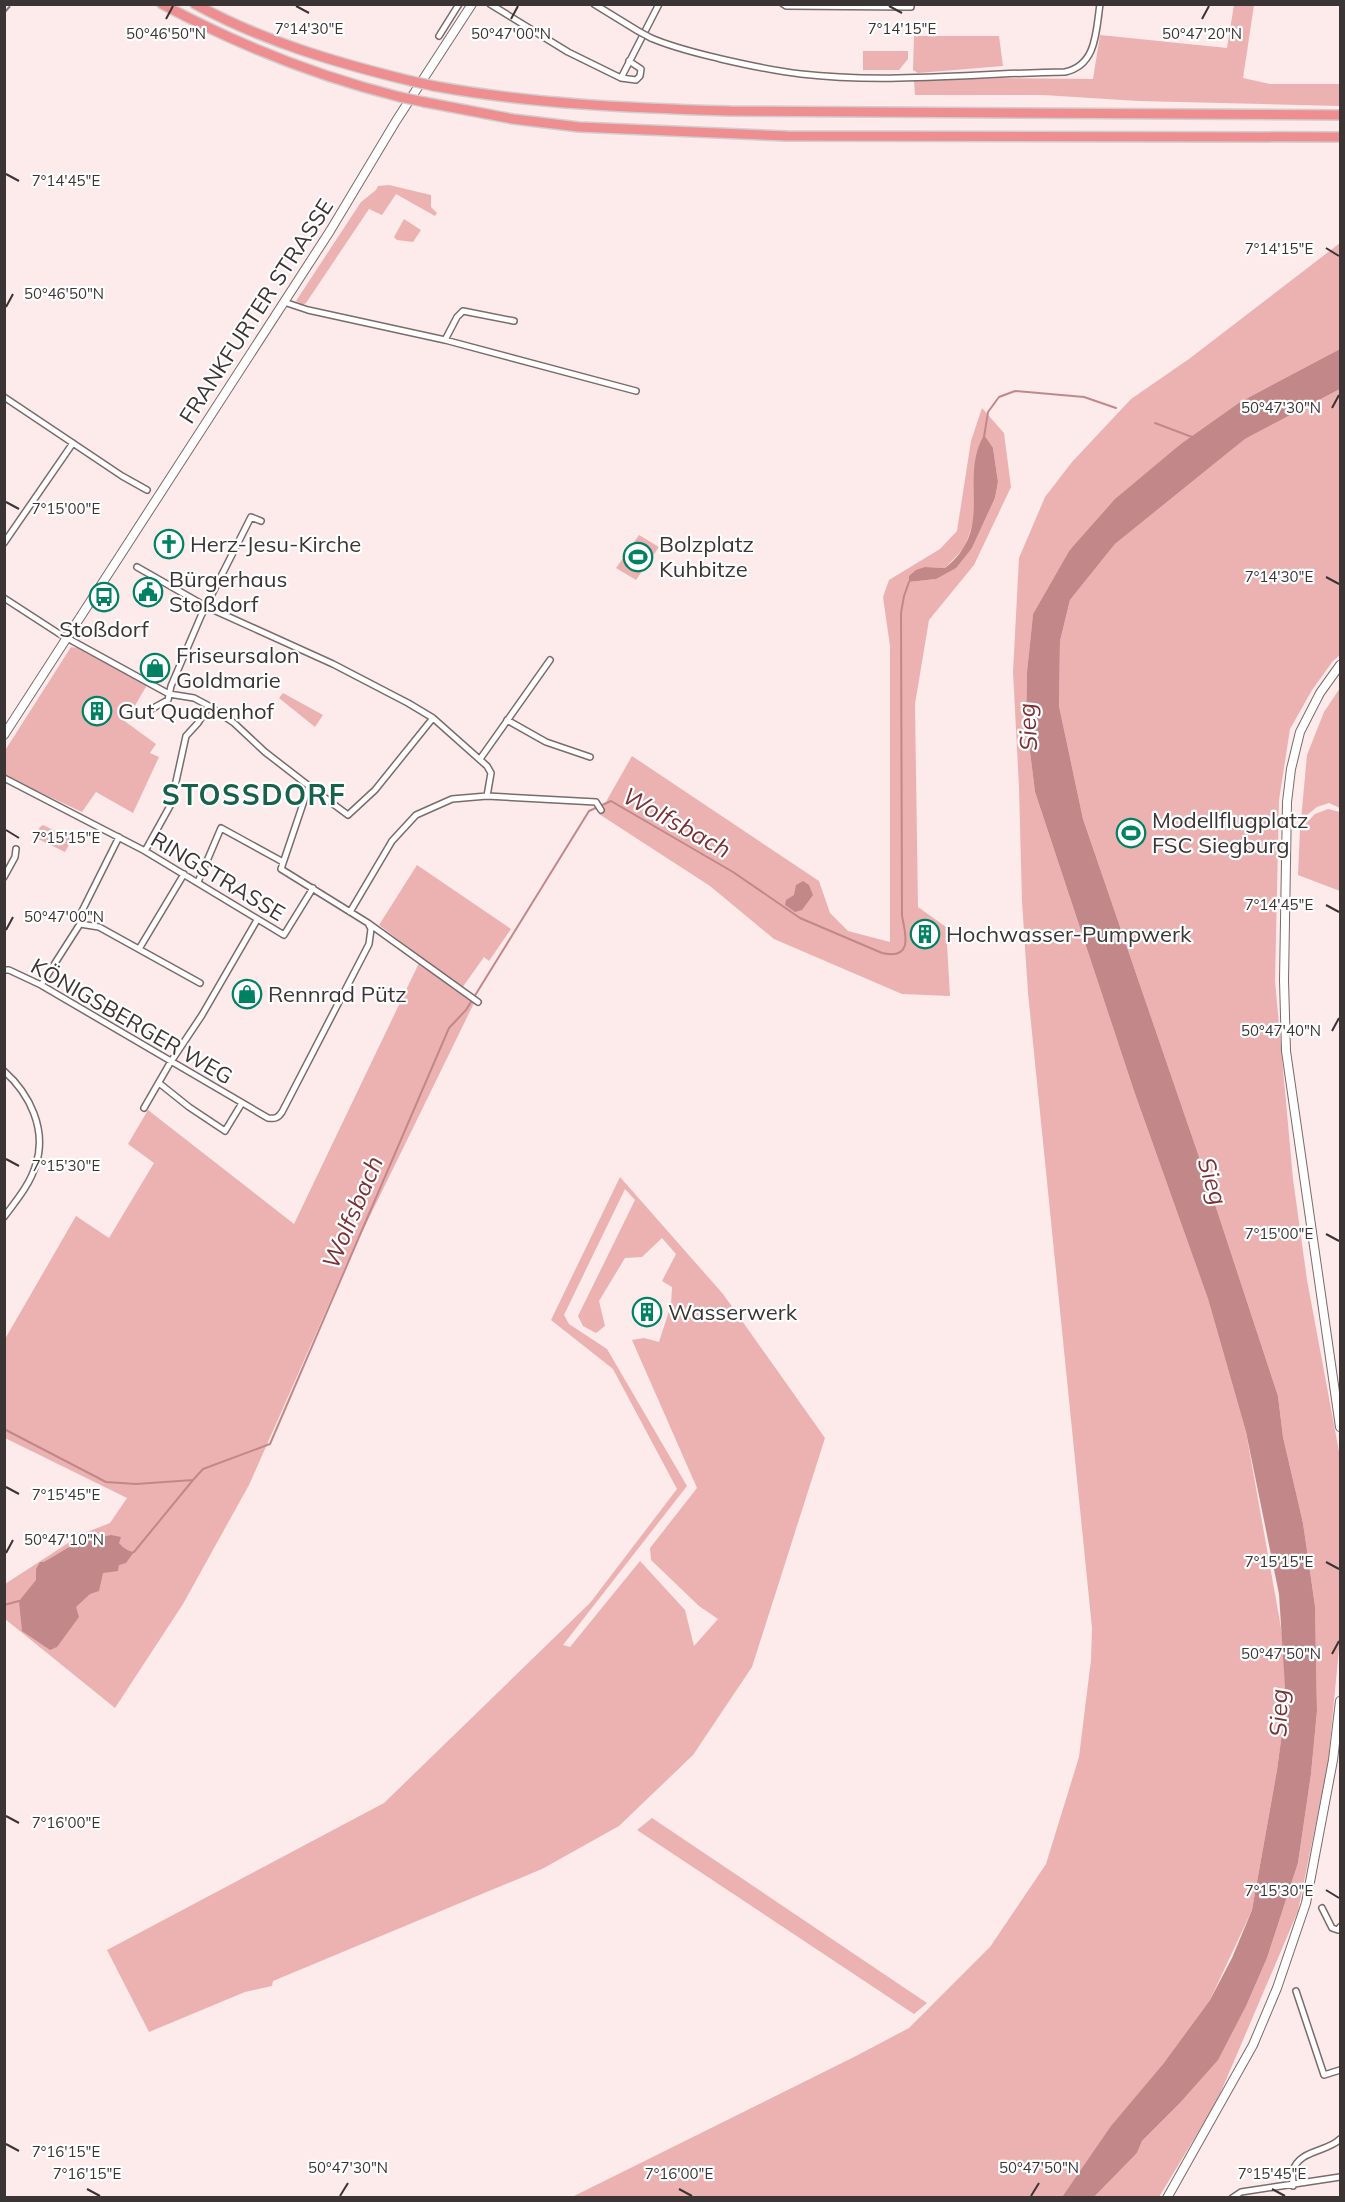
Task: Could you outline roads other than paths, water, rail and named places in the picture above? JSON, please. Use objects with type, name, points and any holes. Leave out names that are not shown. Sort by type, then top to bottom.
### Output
[{"type":"highway","points":[[162,4],[256,51],[312,72],[424,102],[488,115],[579,127],[787,136],[1341,137]]},
{"type":"highway","points":[[195,4],[261,36],[318,56],[434,86],[517,99],[636,108],[1341,115]]},
{"type":"main road","name":"FRANKFURTER STRASSE","points":[[4,735],[330,231],[396,121],[472,4]]},
{"type":"main road","points":[[1341,664],[1320,693],[1300,732],[1291,769],[1287,802],[1284,980],[1286,1051],[1341,1427]]},
{"type":"main road","points":[[1167,2198],[1253,2045],[1277,1988],[1306,1902],[1333,1760],[1341,1701]]},
{"type":"street","points":[[439,36],[459,4]]},
{"type":"street","points":[[490,4],[546,40],[621,78],[636,80],[640,76],[641,69],[630,61]]},
{"type":"street","points":[[594,4],[638,31],[673,47],[744,64],[801,74],[911,78],[1075,70],[1083,64],[1091,52],[1100,4]]},
{"type":"street","points":[[621,78],[659,4]]},
{"type":"street","points":[[783,4],[786,6],[911,6]]},
{"type":"street","points":[[284,302],[308,310],[445,340],[636,391]]},
{"type":"street","points":[[445,340],[457,316],[463,311],[514,321]]},
{"type":"street","points":[[4,397],[147,490]]},
{"type":"street","points":[[4,543],[73,443]]},
{"type":"street","points":[[146,712],[165,702],[170,694],[201,616],[251,518],[261,521]]},
{"type":"street","points":[[137,567],[207,608],[342,669],[434,718],[480,759],[491,773],[487,796]]},
{"type":"street","points":[[4,598],[46,626],[170,694],[194,698],[209,706],[234,723],[265,752],[348,815],[375,789],[434,718]]},
{"type":"street","points":[[480,759],[549,660]]},
{"type":"street","points":[[175,786],[186,736],[209,706]]},
{"type":"street","points":[[507,720],[546,742],[590,758]]},
{"type":"street","name":"RINGSTRASSE","points":[[4,778],[145,851],[284,935],[313,888],[350,912]]},
{"type":"street","points":[[309,786],[281,869],[313,888]]},
{"type":"street","points":[[478,1002],[350,912],[392,841],[416,815],[452,799],[487,796],[596,802],[601,810]]},
{"type":"street","points":[[145,851],[170,806]]},
{"type":"street","points":[[198,882],[221,828],[283,862]]},
{"type":"street","points":[[41,986],[80,924],[79,917],[119,837]]},
{"type":"street","points":[[4,877],[15,857],[16,849]]},
{"type":"street","points":[[139,949],[184,874]]},
{"type":"street","points":[[144,1108],[202,1015],[257,920]]},
{"type":"street","name":"KÖNIGSBERGER WEG","points":[[4,970],[9,970],[41,986],[268,1118],[279,1117],[369,944],[371,929],[368,923]]},
{"type":"street","points":[[80,924],[99,927],[200,983]]},
{"type":"street","points":[[4,1071],[15,1080],[28,1100],[36,1120],[40,1143],[36,1165],[23,1191],[4,1217]]},
{"type":"street","name":"KÖNIGSBERGER WEG","points":[[159,1083],[225,1131],[242,1103]]},
{"type":"street","points":[[1322,1908],[1332,1928],[1338,1930],[1341,1928]]},
{"type":"street","points":[[1296,1991],[1324,2075],[1341,2070]]},
{"type":"street","points":[[1293,2186],[1293,2171],[1298,2162],[1308,2154],[1335,2145],[1341,2139]]},
{"type":"street","points":[[1232,2198],[1241,2192],[1341,2177]]},
{"type":"water","name":"Sieg","points":[[1340,349],[1340,389],[1245,439],[1115,544],[1070,600],[1060,641],[1059,706],[1083,819],[1208,1183],[1278,1396],[1283,1437],[1303,1523],[1315,1606],[1317,1711],[1311,1774],[1298,1863],[1267,1958],[1247,2004],[1218,2060],[1142,2141],[1137,2153],[1094,2197],[1062,2197],[1111,2126],[1163,2064],[1210,2000],[1232,1958],[1252,1910],[1277,1770],[1286,1703],[1279,1594],[1246,1432],[1208,1299],[1134,1091],[1035,792],[1026,720],[1027,672],[1033,614],[1069,551],[1115,499],[1182,443],[1240,402]]},
{"type":"water","points":[[984,435],[993,448],[998,482],[995,498],[972,548],[956,568],[936,579],[909,582],[909,576],[916,570],[925,567],[945,568],[960,553],[969,537],[973,520],[974,469],[977,452]]},
{"type":"water","points":[[803,881],[809,885],[813,895],[802,910],[795,912],[785,905],[786,900],[794,895],[796,885]]},
{"type":"water","points":[[111,1535],[121,1537],[119,1543],[134,1552],[126,1563],[119,1565],[118,1571],[103,1573],[99,1591],[90,1594],[76,1607],[79,1617],[57,1647],[50,1650],[22,1631],[19,1601],[36,1580],[36,1569],[40,1562],[44,1562],[76,1543]]},
{"type":"waterway","name":"Wolfsbach","points":[[984,437],[988,412],[999,397],[1015,391],[1084,397],[1116,408]]},
{"type":"waterway","name":"Wolfsbach","points":[[1155,423],[1192,437]]},
{"type":"waterway","name":"Wolfsbach","points":[[4,1429],[106,1482],[136,1484],[193,1480],[203,1469],[270,1444],[449,1028],[466,1010],[589,811],[611,801],[733,872],[800,918],[882,953],[899,953],[903,949],[906,938],[902,916],[901,613],[909,582]]},
{"type":"waterway","points":[[134,1552],[193,1480]]},
{"type":"waterway","points":[[4,1605],[19,1601]]},
{"type":"railway","points":[[4,13],[12,4]]},
{"type":"place","name":"Herz-Jesu-Kirche","points":[[169,544]]},
{"type":"place","name":"Bolzplatz Kuhbitze","points":[[638,557]]},
{"type":"place","name":"Bürgerhaus Stoßdorf","points":[[148,592]]},
{"type":"place","name":"Stoßdorf","points":[[104,597]]},
{"type":"place","name":"Friseursalon Goldmarie","points":[[155,668]]},
{"type":"place","name":"Gut Quadenhof","points":[[97,711]]},
{"type":"place","name":"Modellflugplatz FSC Siegburg","points":[[1131,833]]},
{"type":"place","name":"Hochwasser-Pumpwerk","points":[[925,934]]},
{"type":"place","name":"Rennrad Pütz","points":[[247,994]]},
{"type":"place","name":"Wasserwerk","points":[[647,1312]]},
{"type":"district","name":"STOSSDORF","points":[[254,794]]}]
